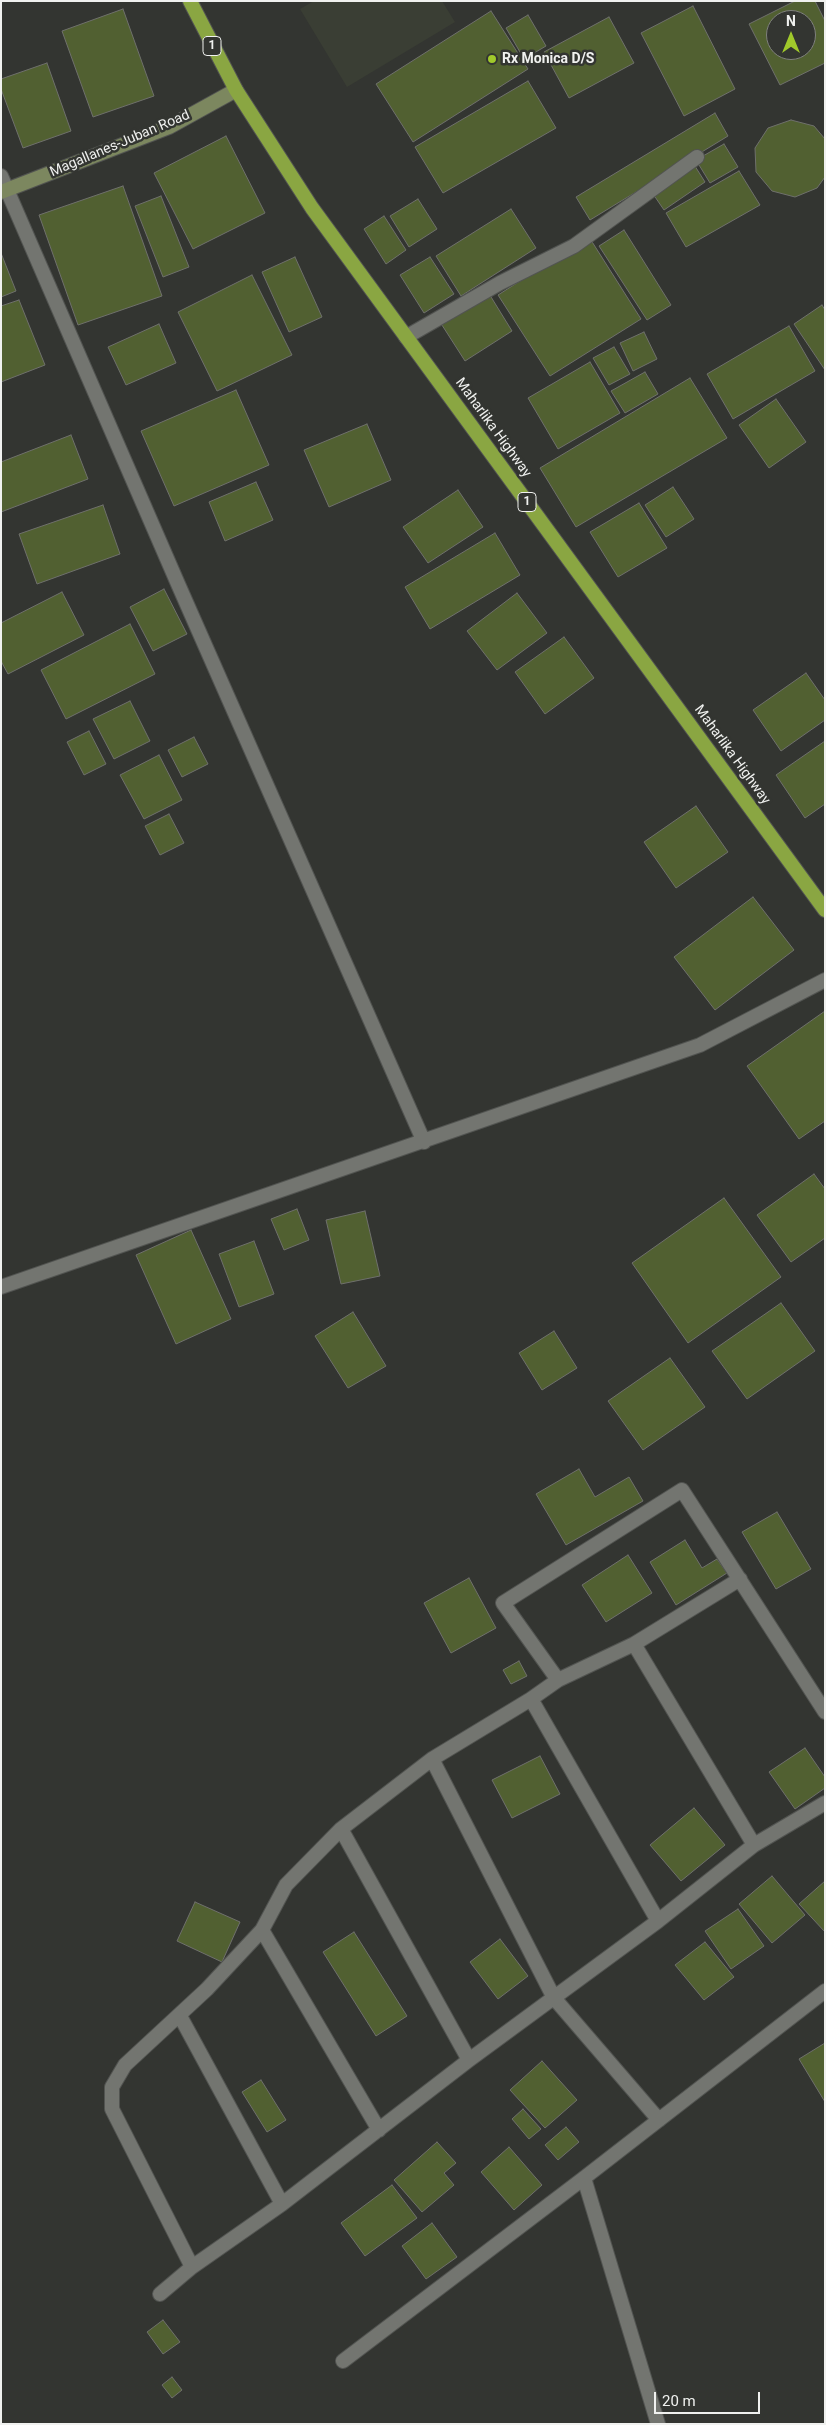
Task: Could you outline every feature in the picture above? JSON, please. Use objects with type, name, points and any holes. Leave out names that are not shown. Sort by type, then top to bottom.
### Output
[{"type":"highway","name":"Maharlika Highway","points":[[190,1],[236,90],[312,208],[825,910]]},
{"type":"main road","name":"Magallanes-Juban Road","points":[[4,191],[169,127],[236,90]]},
{"type":"street","points":[[406,336],[500,283],[574,246],[697,157]]},
{"type":"street","points":[[1,176],[4,191],[424,1142]]},
{"type":"street","points":[[1,1287],[700,1045],[825,980]]},
{"type":"street","points":[[558,1680],[502,1603],[682,1490],[825,1712]]},
{"type":"street","points":[[192,2266],[112,2109],[112,2087],[124,2065],[180,2016],[262,1930],[286,1885],[341,1829],[432,1759],[558,1680],[634,1644],[740,1579]]},
{"type":"street","points":[[634,1644],[754,1845]]},
{"type":"street","points":[[531,1698],[658,1921]]},
{"type":"street","points":[[432,1759],[554,1998],[659,2120]]},
{"type":"street","points":[[160,2294],[192,2266],[282,2204],[469,2060],[658,1921],[754,1845],[825,1803]]},
{"type":"street","points":[[341,1829],[469,2060]]},
{"type":"street","points":[[262,1930],[379,2130]]},
{"type":"street","points":[[343,2361],[584,2178],[825,1991]]},
{"type":"street","points":[[180,2016],[282,2204]]},
{"type":"street","points":[[584,2178],[658,2424]]},
{"type":"shaded area","points":[[314,1],[442,1],[455,22],[347,87],[300,9]]},
{"type":"building","points":[[795,1],[815,1],[825,21],[825,63],[780,85],[767,60],[816,60],[816,10],[777,10]]},
{"type":"building","points":[[693,6],[735,89],[684,116],[641,33]]},
{"type":"building","points":[[123,9],[154,96],[93,117],[62,31]]},
{"type":"building","points":[[491,11],[528,69],[413,142],[376,84]]},
{"type":"building","points":[[528,15],[546,46],[524,59],[506,28]]},
{"type":"building","points":[[766,16],[766,57],[749,24]]},
{"type":"building","points":[[609,17],[634,63],[569,98],[544,52]]},
{"type":"building","points":[[47,63],[71,131],[23,148],[1,89],[1,79]]},
{"type":"building","points":[[528,81],[556,128],[443,193],[415,147]]},
{"type":"building","points":[[715,113],[728,136],[590,220],[576,197]]},
{"type":"building","points":[[791,120],[814,126],[825,139],[825,177],[817,188],[795,197],[772,191],[756,172],[755,148],[768,128]]},
{"type":"building","points":[[226,136],[265,213],[193,249],[154,173]]},
{"type":"building","points":[[724,144],[738,167],[710,183],[696,160]]},
{"type":"building","points":[[693,163],[705,182],[664,210],[651,191]]},
{"type":"building","points":[[739,171],[760,205],[686,247],[666,213]]},
{"type":"building","points":[[123,186],[162,296],[78,325],[39,215]]},
{"type":"building","points":[[161,196],[189,267],[163,277],[135,206]]},
{"type":"building","points":[[418,199],[437,229],[409,247],[390,216]]},
{"type":"building","points":[[511,209],[536,248],[461,296],[436,256]]},
{"type":"building","points":[[384,216],[406,250],[386,264],[364,229]]},
{"type":"building","points":[[624,230],[671,305],[647,320],[599,246]]},
{"type":"building","points":[[589,237],[641,319],[550,376],[498,295]]},
{"type":"building","points":[[1,253],[16,291],[1,297]]},
{"type":"building","points":[[295,257],[322,317],[289,332],[262,272]]},
{"type":"building","points":[[430,257],[454,294],[424,313],[400,275]]},
{"type":"building","points":[[252,275],[292,355],[217,391],[178,312]]},
{"type":"building","points":[[488,292],[512,331],[465,361],[440,322]]},
{"type":"building","points":[[19,300],[45,365],[1,382],[1,306]]},
{"type":"building","points":[[822,305],[825,310],[825,370],[794,324]]},
{"type":"building","points":[[159,324],[176,363],[126,385],[108,347]]},
{"type":"building","points":[[789,326],[815,371],[733,419],[707,374]]},
{"type":"building","points":[[644,332],[657,359],[633,371],[620,343]]},
{"type":"building","points":[[614,347],[630,374],[609,385],[593,358]]},
{"type":"building","points":[[590,362],[620,413],[558,449],[528,398]]},
{"type":"building","points":[[645,372],[658,394],[625,413],[611,391]]},
{"type":"building","points":[[690,378],[727,438],[576,527],[540,468]]},
{"type":"building","points":[[236,390],[269,465],[174,506],[141,431]]},
{"type":"building","points":[[776,399],[806,442],[769,468],[739,425]]},
{"type":"building","points":[[367,424],[391,480],[329,507],[304,450]]},
{"type":"building","points":[[71,435],[88,479],[1,512],[1,462]]},
{"type":"building","points":[[256,482],[273,520],[225,541],[209,502]]},
{"type":"building","points":[[673,487],[694,519],[666,537],[645,505]]},
{"type":"building","points":[[458,490],[483,527],[428,563],[403,527]]},
{"type":"building","points":[[639,503],[667,548],[618,577],[590,532]]},
{"type":"building","points":[[103,505],[120,554],[37,584],[19,534]]},
{"type":"building","points":[[495,533],[520,575],[430,629],[405,587]]},
{"type":"building","points":[[164,589],[187,634],[153,651],[130,607]]},
{"type":"building","points":[[62,592],[84,635],[8,674],[1,661],[1,623]]},
{"type":"building","points":[[517,593],[547,633],[497,670],[467,631]]},
{"type":"building","points":[[130,624],[155,674],[66,719],[41,670]]},
{"type":"building","points":[[564,637],[594,678],[545,714],[515,672]]},
{"type":"building","points":[[806,673],[825,700],[825,720],[781,751],[753,710]]},
{"type":"building","points":[[130,701],[150,741],[114,759],[93,719]]},
{"type":"building","points":[[89,731],[106,764],[84,775],[67,742]]},
{"type":"building","points":[[194,737],[208,764],[182,777],[168,750]]},
{"type":"building","points":[[825,741],[825,804],[805,818],[776,775]]},
{"type":"building","points":[[159,755],[182,800],[144,819],[120,775]]},
{"type":"building","points":[[696,806],[728,852],[676,888],[644,842]]},
{"type":"building","points":[[169,814],[184,843],[160,855],[145,826]]},
{"type":"building","points":[[753,897],[794,950],[715,1010],[674,957]]},
{"type":"building","points":[[825,1011],[825,1121],[799,1139],[747,1066]]},
{"type":"building","points":[[814,1174],[825,1189],[825,1238],[791,1262],[757,1215]]},
{"type":"building","points":[[724,1198],[781,1277],[688,1343],[632,1263]]},
{"type":"building","points":[[297,1209],[309,1240],[284,1250],[271,1219]]},
{"type":"building","points":[[365,1211],[380,1276],[341,1284],[326,1220]]},
{"type":"building","points":[[191,1230],[231,1319],[176,1344],[136,1255]]},
{"type":"building","points":[[254,1241],[274,1294],[239,1307],[219,1254]]},
{"type":"building","points":[[781,1303],[815,1351],[747,1399],[712,1351]]},
{"type":"building","points":[[353,1312],[386,1366],[348,1388],[315,1336]]},
{"type":"building","points":[[554,1331],[577,1368],[542,1390],[519,1353]]},
{"type":"building","points":[[670,1358],[705,1407],[643,1450],[608,1401]]},
{"type":"building","points":[[579,1469],[595,1497],[629,1477],[643,1501],[566,1545],[536,1494]]},
{"type":"building","points":[[777,1512],[811,1569],[776,1589],[742,1532]]},
{"type":"building","points":[[685,1540],[702,1568],[717,1559],[727,1573],[676,1605],[650,1562]]},
{"type":"building","points":[[628,1555],[652,1593],[606,1622],[582,1585]]},
{"type":"building","points":[[469,1578],[496,1628],[451,1653],[424,1603]]},
{"type":"building","points":[[519,1661],[527,1676],[511,1684],[503,1670]]},
{"type":"building","points":[[805,1748],[825,1777],[825,1788],[795,1809],[769,1772]]},
{"type":"building","points":[[540,1756],[560,1794],[512,1818],[492,1780]]},
{"type":"building","points":[[694,1808],[725,1845],[681,1881],[650,1845]]},
{"type":"building","points":[[772,1876],[805,1915],[772,1943],[739,1904]]},
{"type":"building","points":[[825,1881],[825,1932],[799,1904]]},
{"type":"building","points":[[195,1902],[240,1922],[222,1962],[177,1941]]},
{"type":"building","points":[[738,1909],[764,1946],[731,1969],[705,1931]]},
{"type":"building","points":[[354,1932],[407,2016],[376,2036],[323,1952]]},
{"type":"building","points":[[500,1939],[528,1976],[498,1999],[470,1962]]},
{"type":"building","points":[[705,1942],[734,1977],[704,2000],[675,1965]]},
{"type":"building","points":[[825,2043],[825,2102],[799,2059]]},
{"type":"building","points":[[542,2061],[577,2100],[545,2128],[510,2090]]},
{"type":"building","points":[[261,2080],[286,2120],[267,2132],[242,2092]]},
{"type":"building","points":[[523,2109],[541,2129],[529,2139],[512,2119]]},
{"type":"building","points":[[566,2127],[579,2142],[558,2160],[545,2145]]},
{"type":"building","points":[[437,2142],[456,2163],[444,2173],[454,2185],[422,2212],[394,2180]]},
{"type":"building","points":[[509,2147],[542,2185],[514,2210],[481,2172]]},
{"type":"building","points":[[392,2185],[417,2218],[365,2256],[341,2223]]},
{"type":"building","points":[[432,2223],[457,2257],[426,2279],[402,2246]]},
{"type":"building","points":[[163,2320],[180,2342],[163,2354],[147,2332]]},
{"type":"building","points":[[172,2377],[182,2390],[172,2398],[162,2385]]},
{"type":"place","name":"Rx Monica D/S","points":[[492,59]]}]
